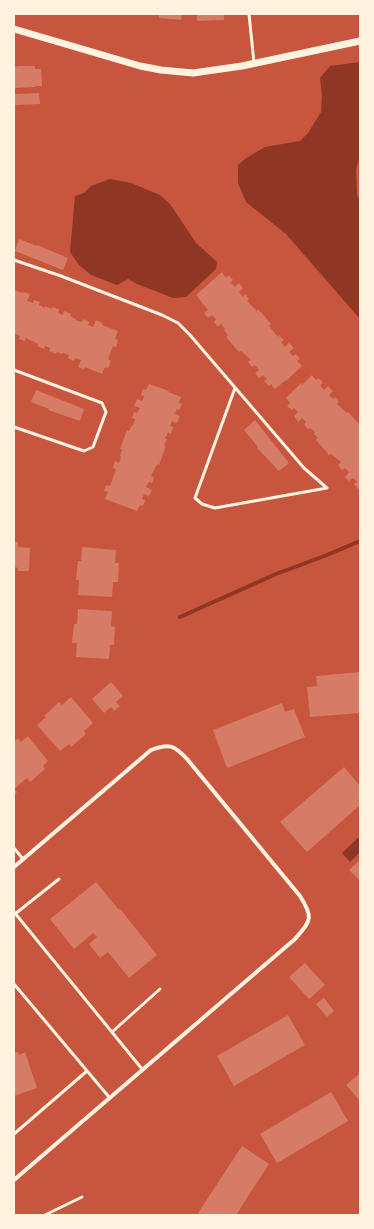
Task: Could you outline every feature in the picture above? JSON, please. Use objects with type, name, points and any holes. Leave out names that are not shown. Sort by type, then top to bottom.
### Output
[{"type":"street","points":[[14,29],[140,66],[161,70],[193,73],[254,63],[360,41]]},
{"type":"street","points":[[14,867],[151,750],[169,745],[178,750],[187,758],[300,896],[308,908],[310,918],[307,925],[295,939],[14,1180]]},
{"type":"lane","points":[[250,14],[254,63]]},
{"type":"lane","points":[[14,260],[61,276],[162,315],[178,323],[235,388],[304,468],[328,488],[215,508],[202,504],[195,498],[235,388]]},
{"type":"lane","points":[[14,370],[102,403],[106,412],[93,447],[84,451],[14,427]]},
{"type":"lane","points":[[14,848],[23,859]]},
{"type":"lane","points":[[59,879],[14,913],[142,1069]]},
{"type":"lane","points":[[14,984],[110,1097]]},
{"type":"lane","points":[[112,1032],[160,989]]},
{"type":"lane","points":[[14,1134],[87,1071]]},
{"type":"lane","points":[[45,1215],[82,1197]]},
{"type":"shaded area","points":[[360,62],[360,155],[356,170],[357,195],[360,201],[360,319],[286,234],[246,202],[238,183],[238,165],[265,147],[300,141],[308,133],[321,112],[322,96],[320,78],[330,66]]},
{"type":"shaded area","points":[[110,179],[131,183],[160,195],[170,204],[196,243],[217,262],[216,269],[186,297],[173,298],[128,279],[117,285],[91,275],[79,265],[70,252],[75,196],[84,193],[91,186]]},
{"type":"shaded area","points":[[359,837],[360,852],[350,862],[342,853]]},
{"type":"building","points":[[159,14],[182,14],[181,20],[159,18]]},
{"type":"building","points":[[197,14],[224,14],[224,20],[197,21]]},
{"type":"building","points":[[35,66],[35,69],[41,69],[42,86],[14,88],[14,67]]},
{"type":"building","points":[[39,93],[40,104],[15,105],[15,94]]},
{"type":"building","points":[[19,239],[68,258],[63,270],[15,251]]},
{"type":"building","points":[[222,272],[226,278],[229,275],[233,280],[231,283],[235,287],[239,283],[243,288],[239,292],[243,297],[245,294],[249,299],[247,301],[257,311],[258,309],[271,324],[269,326],[278,337],[279,335],[284,340],[281,342],[285,347],[289,343],[294,348],[289,352],[293,356],[296,354],[300,359],[297,361],[302,366],[275,389],[271,384],[269,386],[264,381],[267,379],[263,375],[259,378],[255,373],[259,370],[255,365],[252,367],[248,362],[251,360],[241,351],[239,352],[226,337],[228,335],[221,324],[218,327],[214,322],[216,319],[212,315],[208,318],[204,313],[208,310],[196,295]]},
{"type":"building","points":[[14,290],[30,294],[27,301],[33,303],[34,300],[40,302],[39,305],[45,308],[45,306],[52,309],[52,307],[59,309],[58,313],[63,315],[64,311],[71,314],[70,316],[76,319],[75,320],[82,322],[83,319],[89,322],[88,325],[93,327],[96,320],[102,323],[102,325],[118,331],[115,339],[118,340],[116,347],[113,346],[108,359],[111,361],[108,368],[105,367],[102,374],[85,367],[84,369],[78,367],[81,360],[75,358],[74,361],[68,358],[69,355],[63,353],[57,352],[56,354],[49,351],[50,348],[45,346],[44,349],[26,338],[25,341],[19,339],[20,336],[14,333]]},
{"type":"building","points":[[312,375],[316,380],[319,378],[323,383],[320,385],[324,390],[328,386],[333,391],[329,395],[333,399],[335,397],[339,402],[337,404],[347,413],[348,412],[360,425],[360,487],[358,489],[354,484],[357,482],[353,478],[349,481],[345,477],[349,472],[345,468],[342,470],[338,465],[341,462],[331,454],[329,455],[316,440],[318,438],[314,434],[315,432],[310,428],[308,429],[304,425],[306,422],[302,418],[298,422],[294,416],[298,412],[294,408],[292,410],[287,406],[290,403],[286,398],[301,383],[302,385]]},
{"type":"building","points":[[149,384],[181,397],[179,403],[182,404],[179,410],[177,409],[175,414],[180,416],[177,423],[172,421],[170,426],[173,427],[171,434],[168,432],[165,439],[167,439],[164,445],[166,446],[159,465],[157,464],[151,476],[154,477],[152,483],[149,482],[146,487],[152,490],[149,496],[144,494],[142,499],[145,500],[143,506],[140,505],[137,511],[105,499],[108,492],[104,491],[106,485],[110,486],[116,469],[113,468],[115,461],[119,463],[122,450],[120,449],[127,430],[129,431],[132,425],[133,426],[135,419],[132,418],[134,412],[137,413],[140,408],[134,406],[137,399],[142,401],[144,396],[141,395],[143,389],[146,390]]},
{"type":"building","points":[[36,390],[84,409],[80,421],[48,410],[49,409],[31,402]]},
{"type":"building","points":[[255,420],[289,463],[279,471],[257,448],[258,447],[244,430]]},
{"type":"building","points":[[14,542],[18,542],[18,547],[30,548],[29,571],[18,571],[18,568],[14,567]]},
{"type":"building","points":[[82,547],[116,550],[115,563],[119,563],[118,582],[113,582],[112,597],[78,595],[79,580],[76,580],[78,561],[81,561]]},
{"type":"building","points":[[78,609],[112,611],[111,626],[115,627],[114,645],[110,645],[109,659],[76,657],[77,643],[72,643],[74,624],[77,624]]},
{"type":"building","points":[[360,672],[360,713],[310,717],[307,687],[317,686],[316,676]]},
{"type":"building","points":[[111,682],[123,696],[116,702],[120,706],[114,711],[111,707],[104,713],[92,699]]},
{"type":"building","points":[[71,697],[93,723],[84,731],[86,734],[71,747],[69,744],[60,751],[37,725],[59,702],[62,705]]},
{"type":"building","points":[[282,703],[285,712],[294,709],[305,737],[227,768],[213,730]]},
{"type":"building","points":[[28,736],[48,761],[43,766],[45,769],[30,782],[27,778],[14,789],[14,742],[18,738],[21,742]]},
{"type":"building","points":[[344,767],[360,786],[360,805],[307,852],[280,822]]},
{"type":"building","points":[[360,860],[360,881],[349,870]]},
{"type":"building","points":[[96,882],[157,955],[129,978],[108,952],[100,958],[89,944],[97,937],[93,933],[74,949],[50,919]]},
{"type":"building","points":[[305,963],[325,985],[309,999],[289,977]]},
{"type":"building","points":[[324,998],[334,1011],[327,1017],[316,1004]]},
{"type":"building","points":[[288,1015],[305,1045],[234,1086],[217,1056]]},
{"type":"building","points":[[18,1052],[19,1055],[25,1052],[37,1088],[14,1096],[14,1053]]},
{"type":"building","points":[[360,1073],[360,1101],[346,1085]]},
{"type":"building","points":[[331,1092],[348,1121],[277,1163],[260,1134]]},
{"type":"building","points":[[242,1146],[269,1164],[236,1215],[201,1215],[198,1213]]},
{"type":"waterway","points":[[180,617],[276,574],[360,541]]}]
